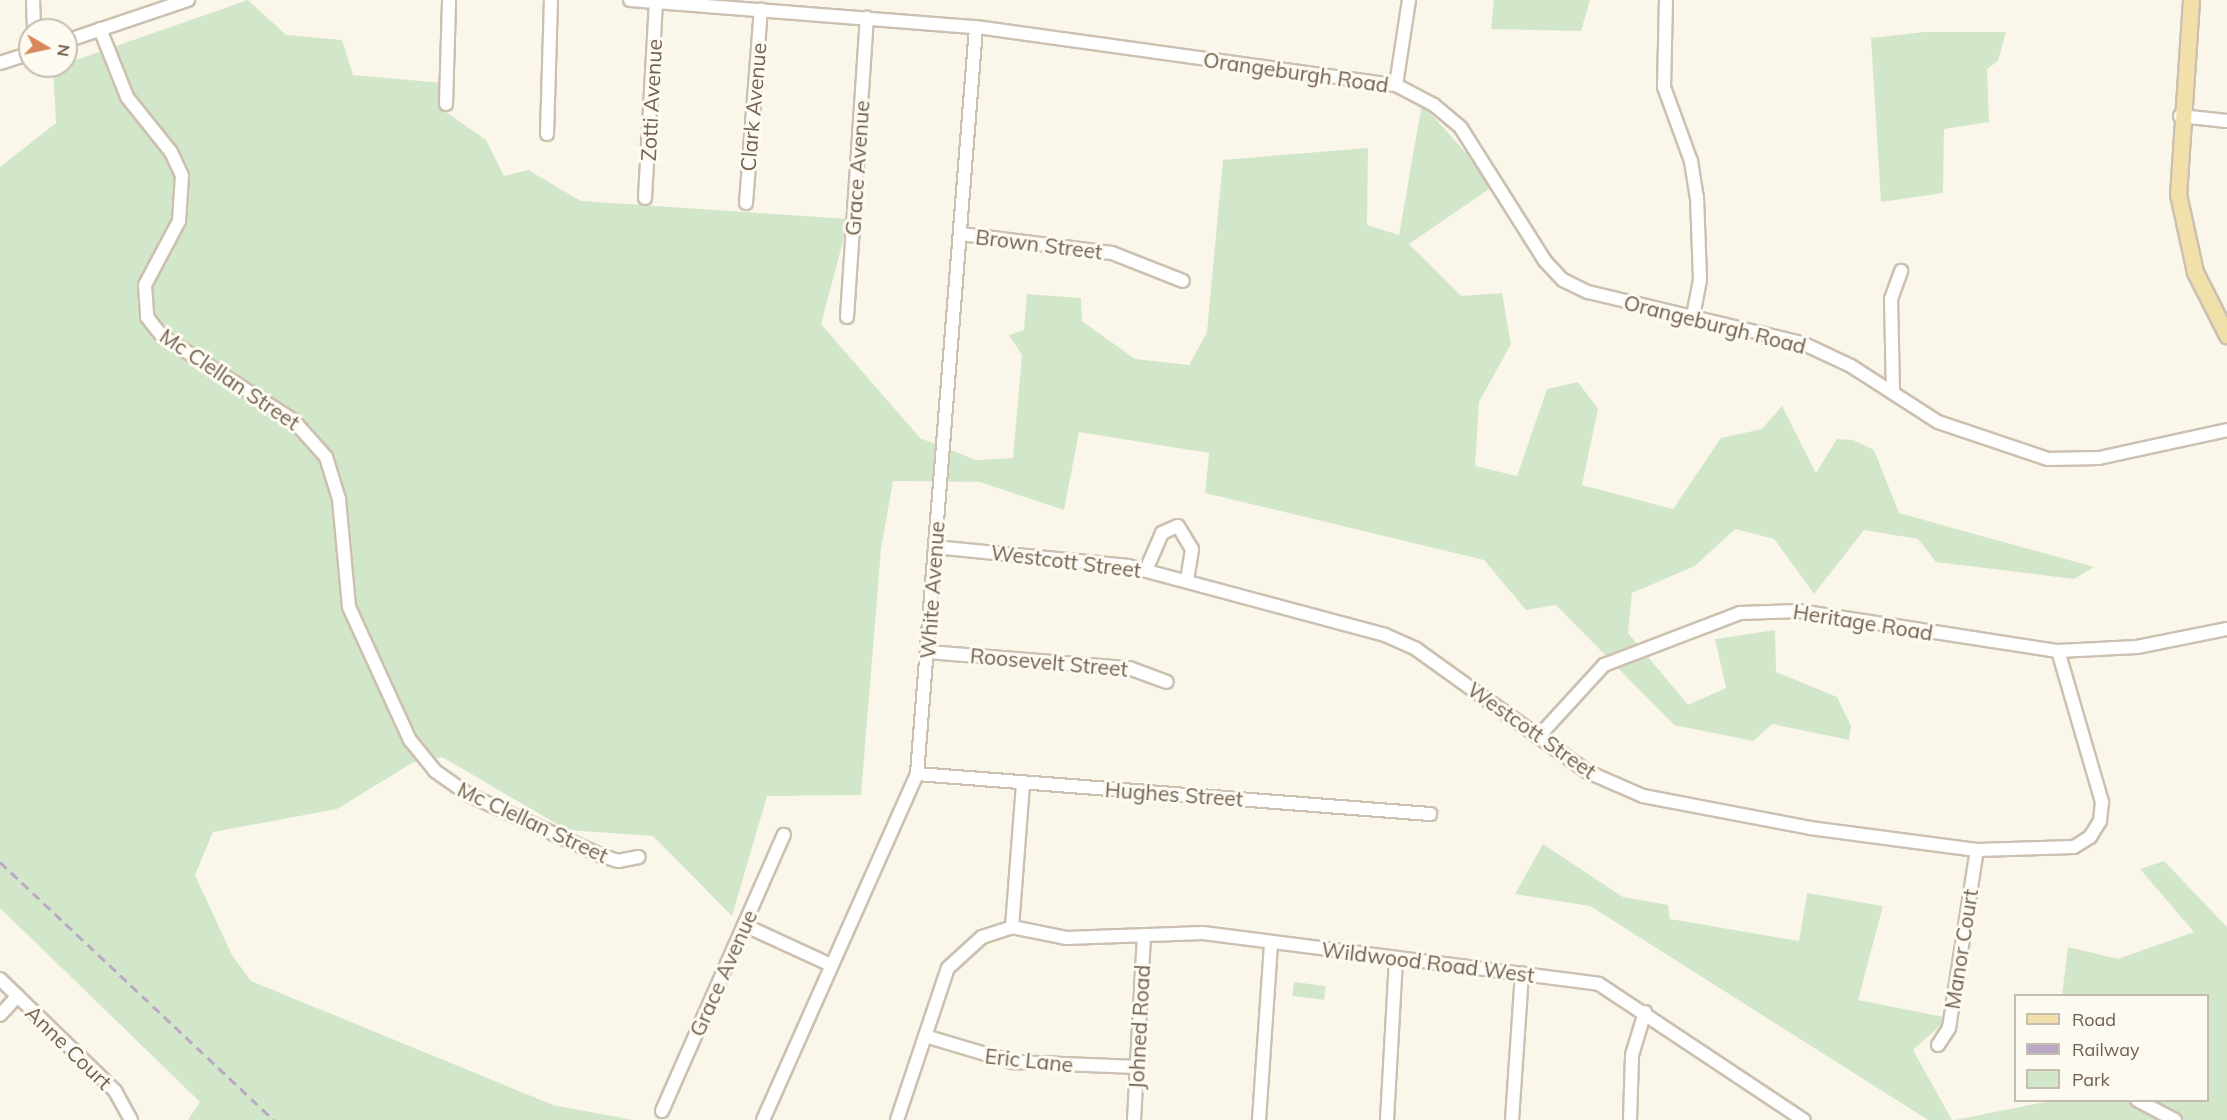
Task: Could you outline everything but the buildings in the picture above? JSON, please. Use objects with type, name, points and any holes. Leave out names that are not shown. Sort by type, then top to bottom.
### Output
[{"type":"main road","points":[[2191,0],[2180,116],[2181,220],[2195,272],[2227,335]]},
{"type":"street","points":[[33,0],[33,18]]},
{"type":"street","points":[[446,104],[449,0]]},
{"type":"street","points":[[547,134],[550,0]]},
{"type":"street","name":"Orangeburgh Road","points":[[630,0],[976,27],[1396,85],[1434,105],[1461,128],[1545,261],[1563,280],[1588,292],[1802,344],[1961,432],[2048,459],[2099,458],[2227,430]]},
{"type":"street","points":[[811,0],[811,14]]},
{"type":"street","points":[[1396,85],[1409,0]]},
{"type":"street","points":[[1665,0],[1664,87],[1691,161],[1697,197],[1700,280],[1693,316]]},
{"type":"street","points":[[78,37],[182,1]]},
{"type":"street","name":"Zotti Avenue","points":[[645,198],[656,2]]},
{"type":"street","name":"Clark Avenue","points":[[746,203],[761,10]]},
{"type":"street","name":"Grace Avenue","points":[[847,317],[867,18]]},
{"type":"street","name":"White Avenue","points":[[763,1120],[917,774],[962,234],[976,27]]},
{"type":"street","name":"Mc Clellan Street","points":[[100,29],[127,97],[171,152],[182,176],[179,221],[145,285],[147,316],[162,336],[293,420],[326,457],[339,499],[349,607],[411,740],[435,771],[469,795],[602,856],[618,861],[639,857]]},
{"type":"street","points":[[0,63],[18,57]]},
{"type":"street","points":[[2180,116],[2227,121]]},
{"type":"street","name":"Brown Street","points":[[962,234],[1082,247],[1153,266],[1183,281]]},
{"type":"street","points":[[1893,393],[1891,299],[1902,271]]},
{"type":"street","points":[[1146,570],[1162,533],[1178,526],[1192,549],[1187,581]]},
{"type":"street","name":"Westcott Street","points":[[935,547],[1053,555],[1146,570],[1401,641],[1597,776],[1667,802],[1977,850],[2073,847],[2090,837],[2100,821],[2102,802],[2058,651]]},
{"type":"street","name":"Heritage Road","points":[[1538,737],[1604,665],[1740,613],[1799,611],[2058,651],[2137,646],[2227,629]]},
{"type":"street","name":"Roosevelt Street","points":[[928,652],[1129,668],[1167,682]]},
{"type":"street","name":"Hughes Street","points":[[917,774],[1430,814]]},
{"type":"street","points":[[897,1120],[942,978],[957,956],[982,937],[1012,927],[1023,783]]},
{"type":"street","name":"Grace Avenue","points":[[662,1111],[784,835]]},
{"type":"street","name":"Manor Court","points":[[1938,1046],[1949,1028],[1977,850]]},
{"type":"street","points":[[744,925],[831,965]]},
{"type":"street","name":"Wildwood Road West","points":[[1012,927],[1066,938],[1203,933],[1599,984],[1645,1012],[1804,1120]]},
{"type":"street","name":"Johned Road","points":[[1134,1120],[1144,934]]},
{"type":"street","points":[[1259,1120],[1271,943]]},
{"type":"street","points":[[1387,1120],[1396,958]]},
{"type":"street","points":[[1512,1120],[1522,973]]},
{"type":"street","name":"Anne Court","points":[[0,979],[115,1091],[131,1120]]},
{"type":"street","points":[[0,1015],[18,996]]},
{"type":"street","points":[[1630,1120],[1633,1047],[1645,1012]]},
{"type":"street","name":"Eric Lane","points":[[925,1036],[1013,1062],[1137,1067]]},
{"type":"street","points":[[2139,1102],[2175,1120]]},
{"type":"green space","points":[[248,0],[286,35],[342,40],[353,75],[443,83],[443,110],[486,140],[504,176],[528,170],[581,201],[849,219],[821,324],[920,438],[976,460],[1013,458],[1022,355],[1009,335],[1024,330],[1027,294],[1081,298],[1082,321],[1135,359],[1189,365],[1207,332],[1223,160],[1368,148],[1367,225],[1399,235],[1422,104],[1495,185],[1409,244],[1461,296],[1502,293],[1511,344],[1479,402],[1475,466],[1517,476],[1547,389],[1578,382],[1598,409],[1582,485],[1673,509],[1721,438],[1762,429],[1782,406],[1816,473],[1837,439],[1853,440],[1874,450],[1899,513],[2094,567],[2074,579],[1936,562],[1918,539],[1864,530],[1814,594],[1774,539],[1735,529],[1695,566],[1632,593],[1628,633],[1688,705],[1726,688],[1715,639],[1775,630],[1776,672],[1837,697],[1851,726],[1849,740],[1772,724],[1753,741],[1674,725],[1556,605],[1526,610],[1484,560],[1205,493],[1209,453],[1079,432],[1064,510],[980,482],[893,481],[881,549],[861,795],[767,796],[732,916],[653,836],[567,830],[442,757],[412,763],[337,809],[213,832],[195,875],[232,955],[251,981],[553,1105],[633,1120],[188,1120],[200,1102],[0,908],[0,167],[56,123],[54,78],[78,78],[78,59]]},
{"type":"green space","points":[[1494,0],[1590,0],[1581,31],[1491,29]]},
{"type":"green space","points":[[1924,32],[2006,32],[1998,61],[1987,69],[1989,122],[1944,129],[1943,193],[1881,202],[1871,38]]},
{"type":"green space","points":[[1543,844],[1623,897],[1668,905],[1670,919],[1799,941],[1807,893],[1883,906],[1858,1000],[1949,1018],[1913,1050],[1952,1120],[1928,1120],[1590,906],[1515,894]]},
{"type":"green space","points":[[2164,861],[2227,927],[2227,1120],[1955,1120],[2045,1102],[2209,1102],[2209,994],[2062,994],[2068,947],[2118,959],[2194,932],[2140,869]]},
{"type":"green space","points":[[1294,982],[1326,986],[1324,1000],[1292,996]]},
{"type":"railway","points":[[0,862],[274,1120]]}]
